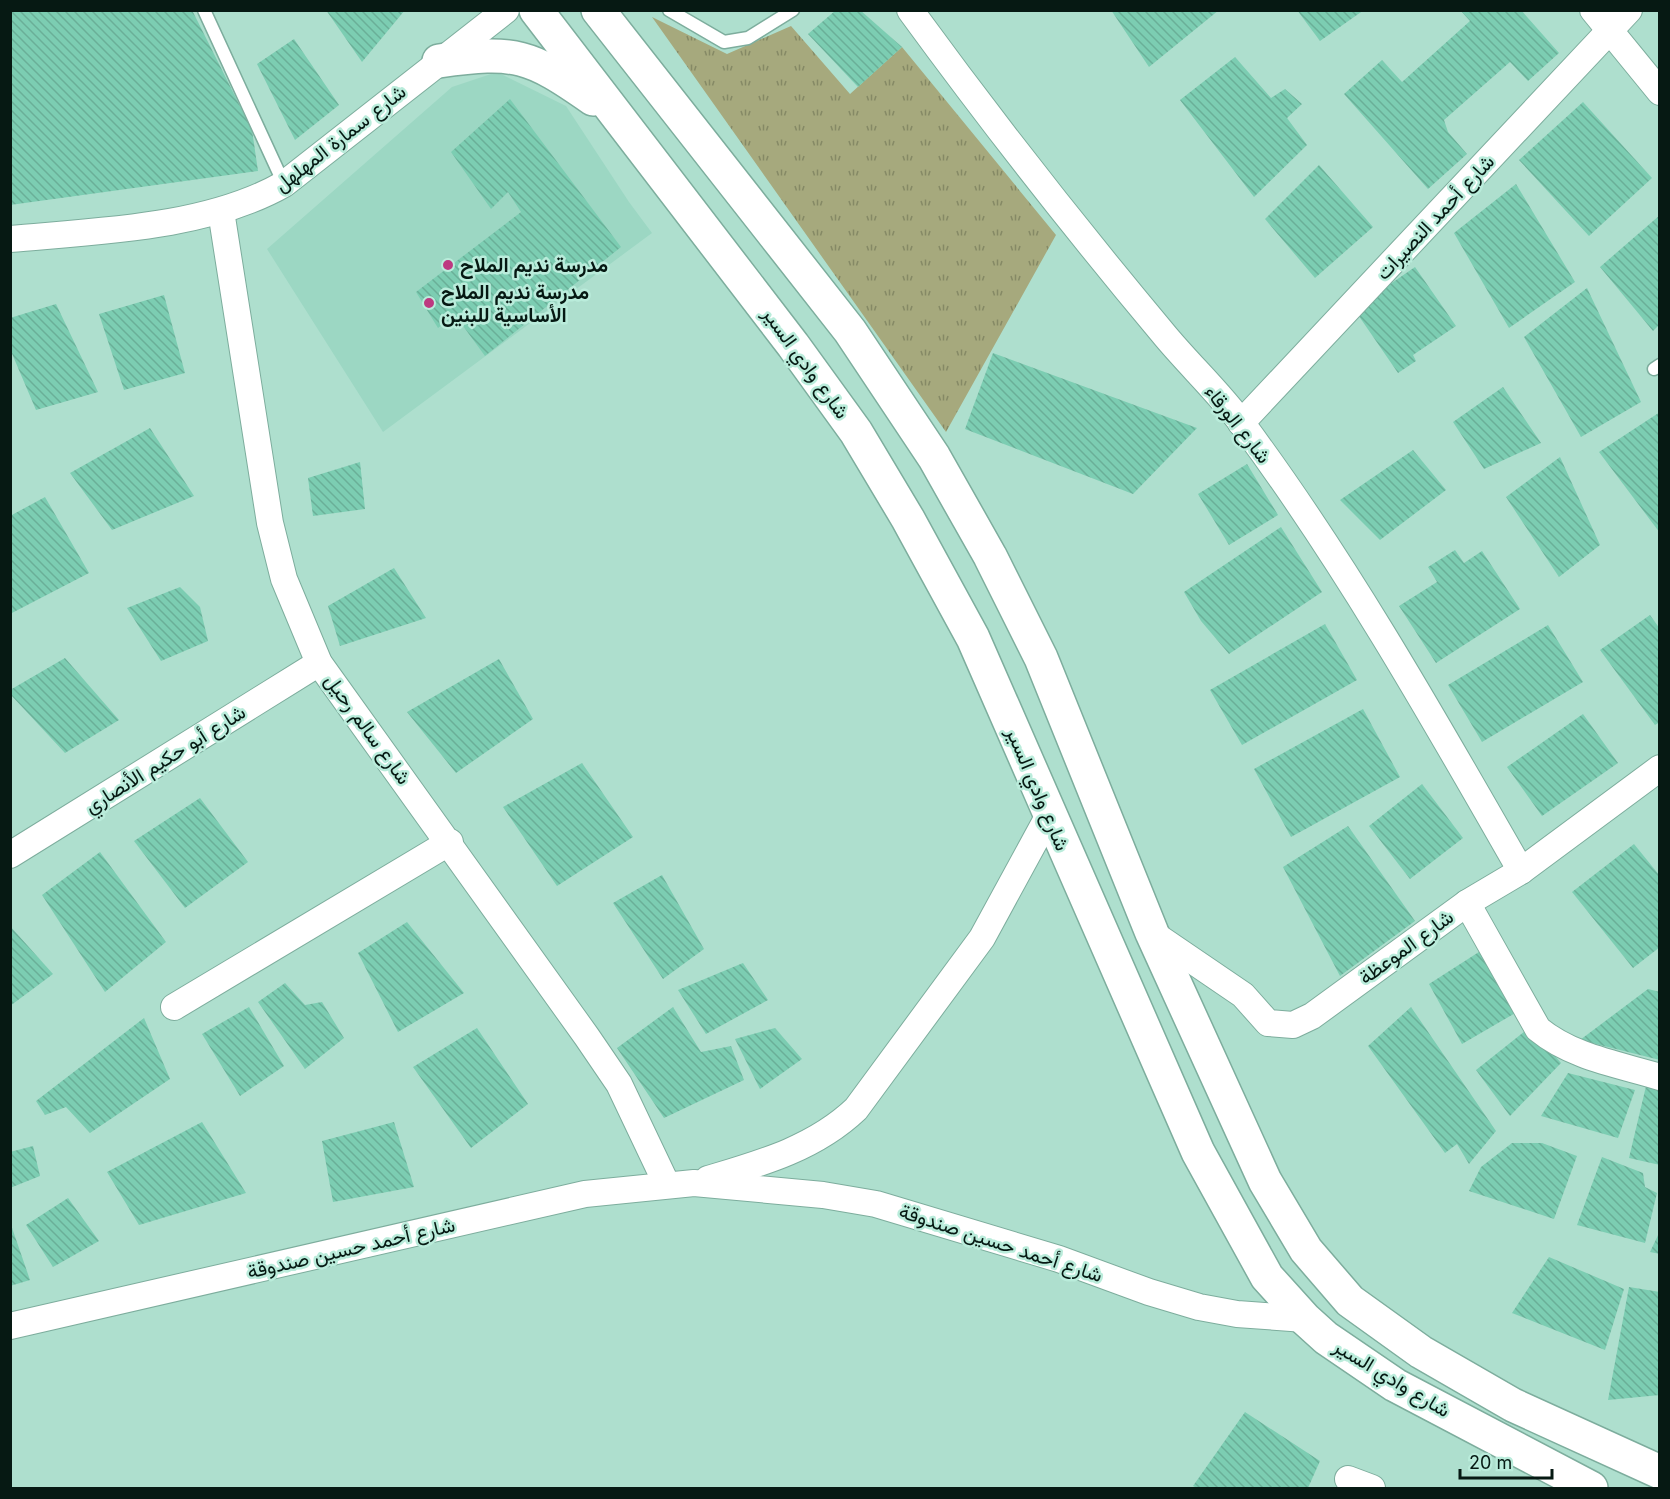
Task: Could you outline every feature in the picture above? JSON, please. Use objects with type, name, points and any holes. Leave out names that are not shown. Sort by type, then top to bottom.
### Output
[{"type":"main road","name":"شارع وادي السير","points":[[536,10],[708,232],[856,432],[908,519],[973,638],[1198,1152],[1262,1269],[1305,1319],[1326,1338],[1395,1385],[1591,1488]]},
{"type":"main road","name":"شارع وادي السير","points":[[598,10],[807,273],[850,331],[934,457],[990,556],[1041,658],[1152,933],[1265,1181],[1306,1250],[1339,1290],[1390,1332],[1463,1378],[1540,1418],[1659,1472]]},
{"type":"main road","points":[[439,61],[484,54],[513,56],[532,61],[561,76],[613,112]]},
{"type":"main road","points":[[1305,1319],[1339,1290]]},
{"type":"street","name":"شارع سمارة المهلهل","points":[[10,239],[150,224],[221,211],[265,195],[284,184],[506,10]]},
{"type":"street","name":"شارع الورقاء","points":[[910,10],[970,92],[1038,178],[1163,333],[1241,423],[1365,608],[1521,871]]},
{"type":"street","points":[[1593,10],[1659,92]]},
{"type":"street","name":"شارع أحمد النصيرات","points":[[1241,423],[1629,10]]},
{"type":"street","name":"شارع سالم رحيل","points":[[221,211],[270,523],[284,579],[319,663],[450,842],[619,1084],[667,1185]]},
{"type":"street","name":"شارع أبو حكيم الأنصاري","points":[[10,855],[319,663]]},
{"type":"street","name":"شارع الموعظة","points":[[1152,933],[1243,995],[1268,1023],[1293,1025],[1312,1016],[1467,903],[1521,871],[1659,768]]},
{"type":"street","name":"شارع أحمد حسين صندوقة","points":[[694,1183],[755,1165],[816,1141],[841,1124],[856,1109],[982,938],[1022,870],[1050,815]]},
{"type":"street","points":[[174,1007],[450,842]]},
{"type":"street","points":[[1467,903],[1538,1029],[1555,1043],[1572,1051],[1659,1077]]},
{"type":"street","name":"شارع أحمد حسين صندوقة","points":[[10,1326],[585,1194],[694,1183],[823,1195],[876,1204],[1059,1259],[1149,1292],[1199,1307],[1237,1314],[1305,1319]]},
{"type":"street","points":[[1348,1479],[1372,1488]]},
{"type":"lane","points":[[204,10],[284,184]]},
{"type":"lane","points":[[669,10],[724,42],[748,38],[793,10]]},
{"type":"shaded area","name":"مدرسة نديم الملاح الأساسية للبنين","points":[[497,72],[566,106],[652,233],[383,432],[267,249],[452,87]]},
{"type":"green space","points":[[652,17],[727,54],[791,26],[850,94],[902,47],[1056,235],[946,432]]},
{"type":"building","points":[[10,10],[192,10],[252,130],[258,171],[10,205]]},
{"type":"building","points":[[326,10],[405,10],[362,62]]},
{"type":"building","points":[[836,10],[860,10],[902,47],[858,87],[808,34]]},
{"type":"building","points":[[1111,10],[1219,10],[1149,67]]},
{"type":"building","points":[[1297,10],[1364,10],[1320,41]]},
{"type":"building","points":[[1460,10],[1521,10],[1559,53],[1528,81],[1510,62],[1444,120],[1448,132],[1467,154],[1428,189],[1344,94],[1382,60],[1402,82],[1470,21]]},
{"type":"building","points":[[294,39],[339,105],[295,140],[257,64]]},
{"type":"building","points":[[1235,57],[1271,98],[1285,89],[1302,104],[1287,118],[1307,145],[1254,197],[1180,100]]},
{"type":"building","points":[[510,99],[621,247],[485,356],[455,315],[438,328],[416,292],[521,212],[508,192],[491,209],[451,152]]},
{"type":"building","points":[[1583,102],[1652,178],[1589,236],[1519,160]]},
{"type":"building","points":[[1319,165],[1373,227],[1315,278],[1265,219]]},
{"type":"building","points":[[1516,184],[1575,282],[1509,328],[1454,233]]},
{"type":"building","points":[[1660,215],[1660,324],[1653,331],[1600,267]]},
{"type":"building","points":[[1415,267],[1456,326],[1413,355],[1416,361],[1398,373],[1354,309]]},
{"type":"building","points":[[1587,288],[1641,402],[1581,437],[1524,337]]},
{"type":"building","points":[[164,295],[185,373],[124,390],[99,314]]},
{"type":"building","points":[[56,304],[98,392],[36,410],[10,349],[10,318]]},
{"type":"building","points":[[993,353],[1197,428],[1133,494],[965,429]]},
{"type":"building","points":[[1503,387],[1541,443],[1484,469],[1453,422]]},
{"type":"building","points":[[1660,412],[1660,533],[1599,452]]},
{"type":"building","points":[[150,428],[194,496],[112,530],[70,473]]},
{"type":"building","points":[[1413,450],[1446,490],[1380,540],[1340,500]]},
{"type":"building","points":[[1560,457],[1600,545],[1559,577],[1506,497]]},
{"type":"building","points":[[360,462],[365,509],[313,516],[308,478]]},
{"type":"building","points":[[1247,464],[1278,515],[1229,545],[1198,494]]},
{"type":"building","points":[[45,497],[89,573],[10,614],[10,516]]},
{"type":"building","points":[[1281,527],[1322,592],[1229,654],[1201,621],[1184,592]]},
{"type":"building","points":[[1455,550],[1464,563],[1482,551],[1520,609],[1436,663],[1399,606],[1437,582],[1428,567]]},
{"type":"building","points":[[394,568],[426,618],[340,646],[328,606]]},
{"type":"building","points":[[180,587],[200,607],[208,641],[161,661],[127,608]]},
{"type":"building","points":[[1650,615],[1660,629],[1660,722],[1655,725],[1600,650]]},
{"type":"building","points":[[1325,624],[1357,680],[1242,745],[1210,690]]},
{"type":"building","points":[[1548,625],[1583,682],[1482,742],[1448,685]]},
{"type":"building","points":[[65,658],[119,720],[65,753],[10,694],[10,690]]},
{"type":"building","points":[[499,659],[533,719],[456,773],[407,712]]},
{"type":"building","points":[[1363,709],[1400,777],[1291,837],[1254,769]]},
{"type":"building","points":[[1583,714],[1618,763],[1542,816],[1507,767]]},
{"type":"building","points":[[582,763],[633,837],[557,886],[503,807]]},
{"type":"building","points":[[1422,784],[1463,838],[1410,879],[1369,826]]},
{"type":"building","points":[[200,798],[248,862],[185,908],[134,841]]},
{"type":"building","points":[[1348,826],[1415,921],[1340,976],[1283,867]]},
{"type":"building","points":[[1634,844],[1660,876],[1660,947],[1633,968],[1572,892]]},
{"type":"building","points":[[100,852],[166,942],[105,992],[42,895]]},
{"type":"building","points":[[662,875],[704,949],[663,979],[613,903]]},
{"type":"building","points":[[407,922],[464,993],[398,1032],[358,953]]},
{"type":"building","points":[[10,926],[53,974],[10,1006]]},
{"type":"building","points":[[1482,950],[1517,1012],[1462,1044],[1429,984]]},
{"type":"building","points":[[743,963],[768,1000],[706,1034],[678,990]]},
{"type":"building","points":[[285,983],[305,1005],[322,1002],[344,1038],[305,1069],[258,1002]]},
{"type":"building","points":[[1648,989],[1660,992],[1660,1060],[1580,1040]]},
{"type":"building","points":[[249,1007],[284,1066],[240,1096],[202,1034]]},
{"type":"building","points":[[673,1007],[701,1052],[731,1046],[744,1080],[664,1118],[617,1048]]},
{"type":"building","points":[[1411,1007],[1496,1131],[1469,1164],[1457,1144],[1445,1153],[1368,1046]]},
{"type":"building","points":[[144,1018],[170,1079],[90,1133],[66,1107],[45,1115],[36,1101]]},
{"type":"building","points":[[1530,1027],[1561,1063],[1510,1116],[1476,1070]]},
{"type":"building","points":[[477,1028],[528,1104],[471,1148],[413,1067]]},
{"type":"building","points":[[775,1028],[802,1059],[760,1089],[735,1039]]},
{"type":"building","points":[[1568,1073],[1635,1090],[1618,1138],[1541,1116]]},
{"type":"building","points":[[1647,1082],[1660,1086],[1660,1165],[1629,1158]]},
{"type":"building","points":[[202,1122],[246,1193],[139,1225],[107,1172]]},
{"type":"building","points":[[394,1122],[414,1187],[333,1202],[322,1141]]},
{"type":"building","points":[[1512,1143],[1542,1143],[1577,1156],[1554,1219],[1469,1191],[1481,1167]]},
{"type":"building","points":[[33,1146],[40,1176],[10,1188],[10,1152]]},
{"type":"building","points":[[1602,1157],[1643,1173],[1645,1187],[1657,1193],[1645,1243],[1577,1225]]},
{"type":"building","points":[[68,1198],[99,1241],[53,1267],[26,1225]]},
{"type":"building","points":[[10,1222],[30,1280],[10,1286]]},
{"type":"building","points":[[1660,1231],[1660,1254],[1650,1252]]},
{"type":"building","points":[[1549,1257],[1624,1289],[1605,1350],[1512,1313]]},
{"type":"building","points":[[1629,1287],[1660,1292],[1660,1395],[1608,1400]]},
{"type":"building","points":[[1245,1412],[1320,1461],[1308,1488],[1197,1488],[1193,1486]]},
{"type":"place","name":"مدرسة نديم الملاح","points":[[448,265]]},
{"type":"place","name":"مدرسة نديم الملاح الأساسية للبنين","points":[[429,303]]}]
